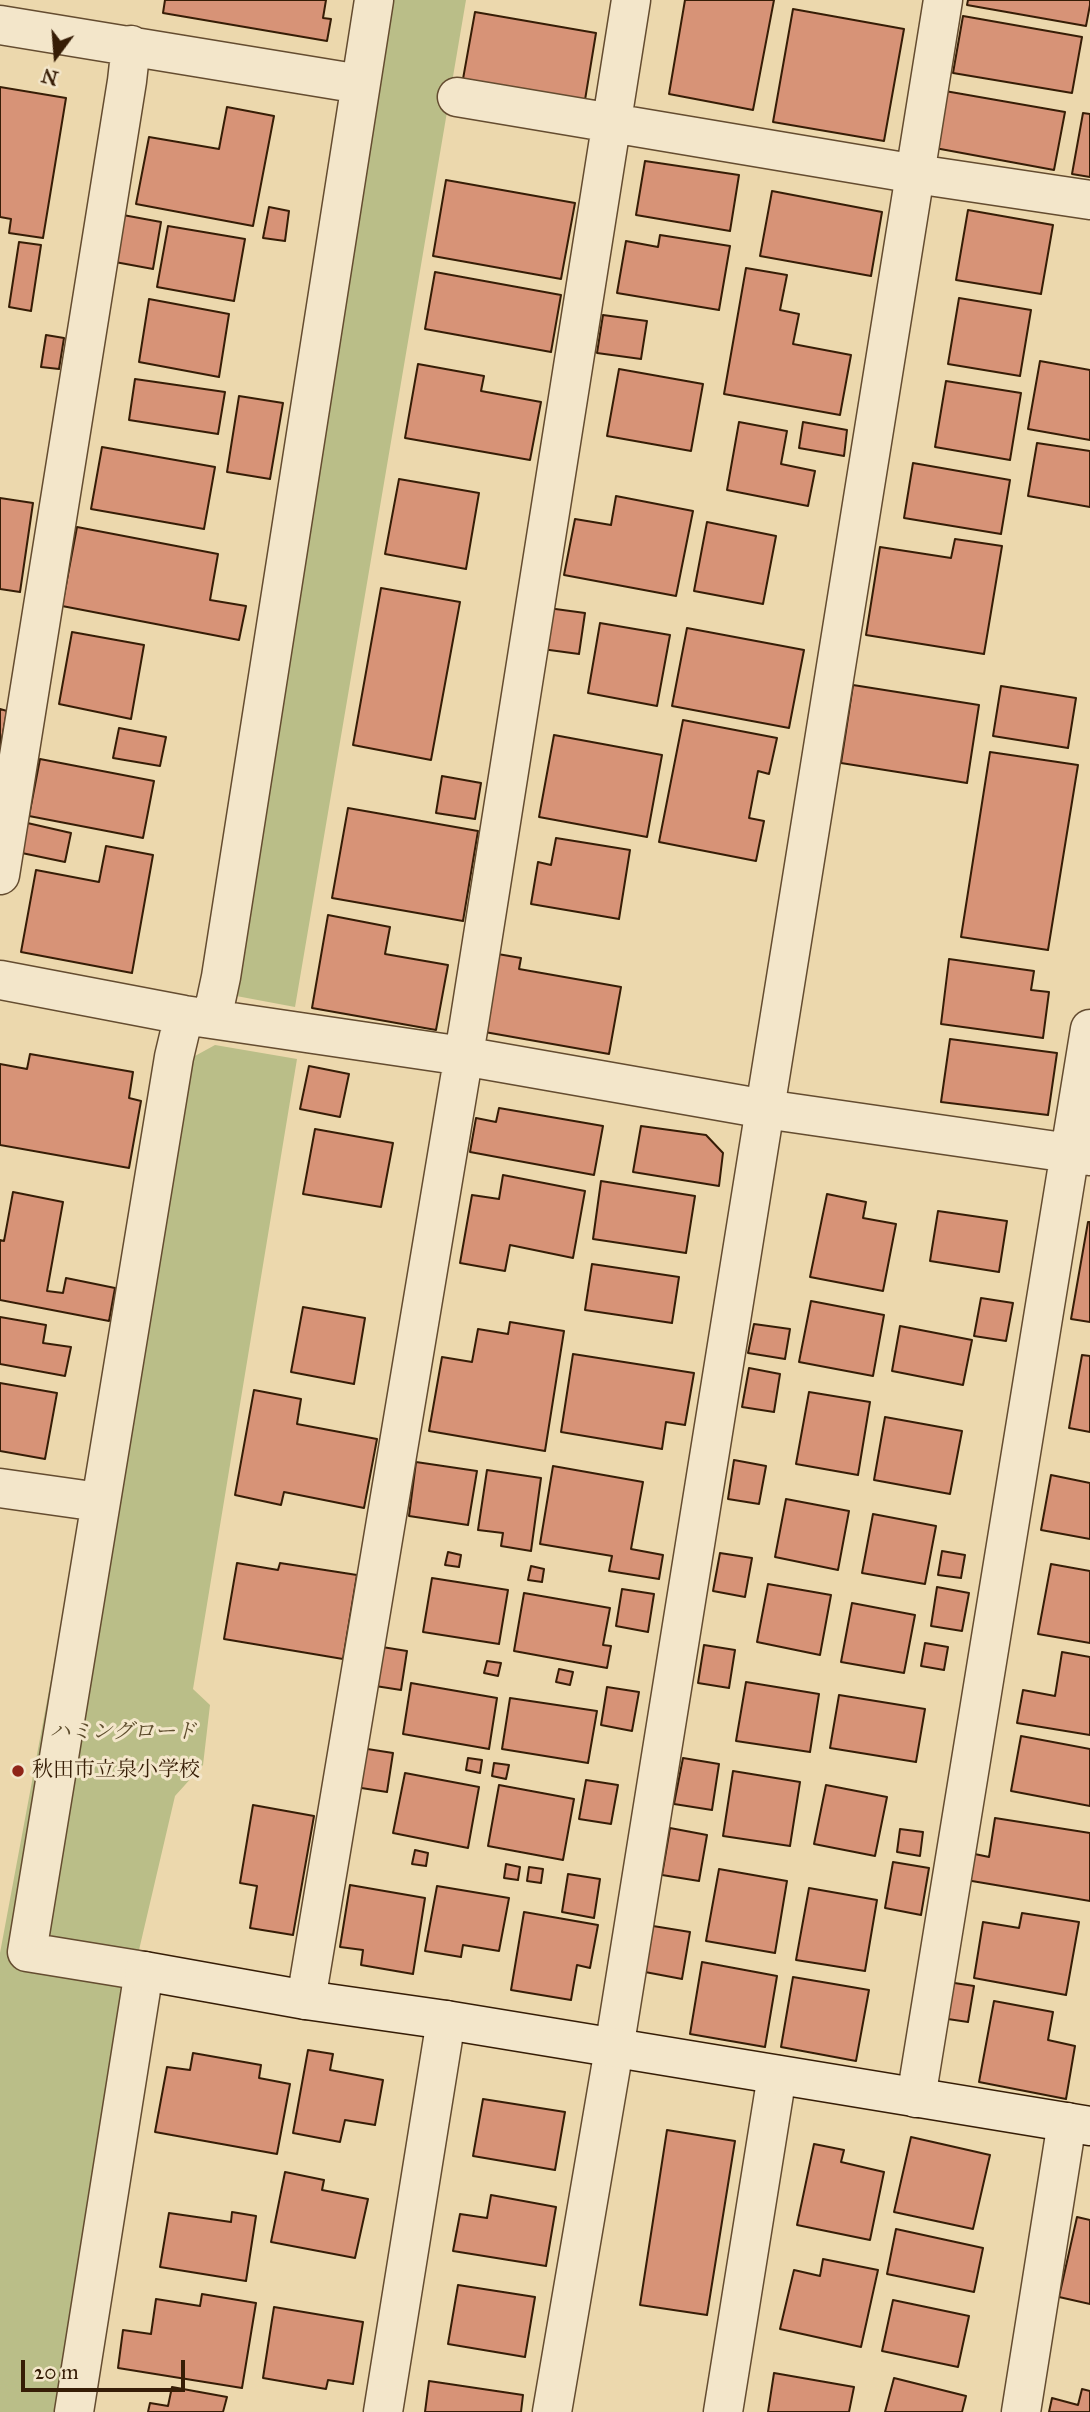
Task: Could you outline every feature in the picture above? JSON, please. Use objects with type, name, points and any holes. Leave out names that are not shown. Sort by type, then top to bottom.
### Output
[{"type":"street","points":[[374,0],[222,977],[174,1057],[27,1952],[306,2000],[446,2020],[1079,2124],[1021,2412]]},
{"type":"street","points":[[306,2000],[463,1056],[631,0]]},
{"type":"street","points":[[552,2412],[614,2049],[943,0]]},
{"type":"street","points":[[0,25],[359,84]]},
{"type":"street","points":[[0,875],[131,45]]},
{"type":"street","points":[[457,97],[916,174],[1090,200]]},
{"type":"street","points":[[0,980],[198,1016],[463,1056],[765,1109],[1080,1155]]},
{"type":"street","points":[[916,2098],[1080,1155],[1090,1029]]},
{"type":"street","points":[[0,1488],[99,1502]]},
{"type":"street","points":[[74,2412],[144,1971]]},
{"type":"street","points":[[383,2412],[446,2020]]},
{"type":"street","points":[[723,2412],[777,2075]]},
{"type":"green space","points":[[394,0],[466,0],[295,1007],[231,995]]},
{"type":"green space","name":"ハミングロード","points":[[215,1045],[297,1059],[193,1689],[210,1705],[203,1765],[175,1796],[132,1980],[58,2412],[0,2412],[0,1953],[164,1073]]},
{"type":"building","points":[[165,0],[326,0],[323,18],[331,19],[327,41],[163,13]]},
{"type":"building","points":[[685,0],[774,0],[753,110],[669,94]]},
{"type":"building","points":[[968,0],[1090,0],[1090,5],[1086,26],[967,5]]},
{"type":"building","points":[[793,9],[904,29],[884,141],[773,122]]},
{"type":"building","points":[[475,12],[596,33],[585,100],[463,79]]},
{"type":"building","points":[[963,16],[1082,37],[1072,93],[953,73]]},
{"type":"building","points":[[0,87],[66,98],[43,238],[9,233],[11,219],[0,217]]},
{"type":"building","points":[[945,91],[1065,112],[1054,170],[935,148]]},
{"type":"building","points":[[227,107],[274,116],[253,226],[136,204],[149,137],[219,149]]},
{"type":"building","points":[[1083,113],[1090,114],[1090,177],[1072,174]]},
{"type":"building","points":[[645,161],[739,175],[730,231],[636,215]]},
{"type":"building","points":[[446,180],[575,203],[561,279],[433,256]]},
{"type":"building","points":[[772,191],[882,212],[871,276],[760,256]]},
{"type":"building","points":[[269,207],[289,211],[285,241],[263,238]]},
{"type":"building","points":[[968,210],[1053,225],[1041,294],[956,280]]},
{"type":"building","points":[[123,215],[161,222],[153,269],[115,262]]},
{"type":"building","points":[[168,226],[245,239],[234,301],[157,287]]},
{"type":"building","points":[[660,235],[730,246],[719,310],[617,293],[626,241],[658,247]]},
{"type":"building","points":[[19,242],[41,245],[31,311],[9,307]]},
{"type":"building","points":[[746,268],[787,275],[780,310],[799,314],[793,344],[851,355],[840,415],[724,394]]},
{"type":"building","points":[[435,272],[561,295],[551,352],[425,329]]},
{"type":"building","points":[[959,298],[1031,310],[1020,376],[948,364]]},
{"type":"building","points":[[149,299],[229,314],[219,377],[139,362]]},
{"type":"building","points":[[603,315],[647,321],[641,359],[597,353]]},
{"type":"building","points":[[46,335],[64,338],[59,369],[41,367]]},
{"type":"building","points":[[1040,361],[1090,370],[1090,440],[1028,429]]},
{"type":"building","points":[[418,364],[484,376],[481,391],[541,402],[530,460],[405,438]]},
{"type":"building","points":[[619,369],[703,384],[691,451],[607,436]]},
{"type":"building","points":[[135,379],[225,392],[218,434],[129,420]]},
{"type":"building","points":[[946,381],[1021,393],[1010,460],[935,447]]},
{"type":"building","points":[[239,396],[283,403],[270,479],[227,472]]},
{"type":"building","points":[[739,422],[787,431],[781,464],[815,471],[808,506],[727,490]]},
{"type":"building","points":[[803,422],[847,430],[844,456],[799,448]]},
{"type":"building","points":[[1037,443],[1090,451],[1090,507],[1028,496]]},
{"type":"building","points":[[102,447],[215,467],[204,529],[91,509]]},
{"type":"building","points":[[913,463],[1010,480],[1001,534],[904,518]]},
{"type":"building","points":[[399,479],[479,493],[466,569],[385,554]]},
{"type":"building","points":[[616,496],[693,511],[676,596],[564,575],[575,519],[611,525]]},
{"type":"building","points":[[0,498],[33,503],[20,592],[0,589]]},
{"type":"building","points":[[707,522],[776,536],[763,604],[694,591]]},
{"type":"building","points":[[77,527],[218,554],[210,600],[246,606],[239,640],[62,606]]},
{"type":"building","points":[[955,539],[1002,546],[984,654],[866,635],[880,547],[951,558]]},
{"type":"building","points":[[381,588],[460,602],[431,760],[353,745]]},
{"type":"building","points":[[548,608],[585,613],[579,654],[542,649]]},
{"type":"building","points":[[600,623],[670,635],[657,706],[588,693]]},
{"type":"building","points":[[687,628],[804,650],[789,728],[672,706]]},
{"type":"building","points":[[72,632],[144,645],[131,719],[59,704]]},
{"type":"building","points":[[853,685],[979,705],[967,783],[841,763]]},
{"type":"building","points":[[1001,686],[1076,698],[1068,748],[993,736]]},
{"type":"building","points":[[0,709],[7,711],[1,744],[0,744]]},
{"type":"building","points":[[683,720],[777,738],[769,774],[758,771],[749,818],[764,821],[756,861],[659,842]]},
{"type":"building","points":[[119,728],[166,737],[160,766],[113,758]]},
{"type":"building","points":[[554,735],[662,755],[647,837],[539,817]]},
{"type":"building","points":[[990,752],[1078,765],[1048,950],[961,937]]},
{"type":"building","points":[[40,759],[154,781],[143,838],[29,816]]},
{"type":"building","points":[[442,776],[481,783],[475,819],[436,813]]},
{"type":"building","points":[[348,808],[478,831],[463,921],[332,898]]},
{"type":"building","points":[[23,822],[71,833],[65,862],[17,852]]},
{"type":"building","points":[[556,838],[630,850],[619,919],[531,904],[538,862],[551,865]]},
{"type":"building","points":[[106,846],[153,855],[132,973],[21,952],[36,870],[99,882]]},
{"type":"building","points":[[328,915],[390,927],[385,954],[448,965],[436,1030],[312,1008]]},
{"type":"building","points":[[492,953],[521,958],[519,969],[621,987],[609,1054],[479,1031]]},
{"type":"building","points":[[949,959],[1034,971],[1031,990],[1049,992],[1043,1038],[941,1024]]},
{"type":"building","points":[[950,1039],[1057,1053],[1048,1115],[941,1102]]},
{"type":"building","points":[[30,1054],[133,1072],[129,1098],[141,1101],[129,1168],[0,1145],[0,1064],[27,1069]]},
{"type":"building","points":[[309,1066],[349,1074],[340,1117],[300,1109]]},
{"type":"building","points":[[499,1108],[603,1126],[594,1175],[470,1152],[476,1118],[496,1122]]},
{"type":"building","points":[[641,1126],[706,1135],[723,1153],[719,1186],[633,1172]]},
{"type":"building","points":[[315,1129],[393,1143],[381,1207],[303,1194]]},
{"type":"building","points":[[503,1175],[585,1191],[573,1258],[510,1245],[505,1271],[460,1263],[472,1195],[499,1199]]},
{"type":"building","points":[[601,1181],[695,1196],[686,1253],[593,1239]]},
{"type":"building","points":[[13,1192],[63,1202],[47,1291],[63,1293],[66,1278],[115,1288],[109,1321],[0,1300],[0,1240],[4,1241]]},
{"type":"building","points":[[827,1194],[866,1202],[863,1218],[896,1224],[883,1291],[810,1277]]},
{"type":"building","points":[[938,1211],[1007,1221],[999,1272],[930,1261]]},
{"type":"building","points":[[1090,1222],[1090,1322],[1071,1319]]},
{"type":"building","points":[[592,1264],[679,1277],[672,1323],[585,1310]]},
{"type":"building","points":[[981,1298],[1013,1303],[1006,1341],[974,1336]]},
{"type":"building","points":[[811,1301],[884,1315],[873,1376],[799,1362]]},
{"type":"building","points":[[303,1307],[365,1318],[354,1384],[291,1372]]},
{"type":"building","points":[[0,1317],[46,1325],[43,1343],[71,1347],[65,1376],[0,1364]]},
{"type":"building","points":[[510,1322],[564,1331],[545,1451],[429,1431],[442,1357],[472,1362],[478,1329],[508,1334]]},
{"type":"building","points":[[754,1324],[790,1329],[785,1359],[748,1353]]},
{"type":"building","points":[[900,1326],[972,1340],[963,1385],[892,1371]]},
{"type":"building","points":[[573,1354],[694,1373],[685,1425],[666,1422],[662,1449],[561,1432]]},
{"type":"building","points":[[1082,1355],[1090,1356],[1090,1432],[1069,1428]]},
{"type":"building","points":[[749,1368],[780,1374],[774,1412],[742,1407]]},
{"type":"building","points":[[0,1383],[57,1393],[45,1459],[0,1451]]},
{"type":"building","points":[[254,1390],[301,1399],[297,1424],[377,1439],[364,1508],[284,1492],[281,1505],[235,1495]]},
{"type":"building","points":[[809,1392],[870,1402],[858,1475],[796,1464]]},
{"type":"building","points":[[885,1417],[962,1431],[950,1494],[874,1480]]},
{"type":"building","points":[[734,1460],[766,1466],[759,1504],[728,1499]]},
{"type":"building","points":[[416,1462],[477,1471],[468,1525],[409,1516]]},
{"type":"building","points":[[553,1466],[643,1482],[631,1549],[663,1555],[659,1579],[609,1571],[612,1556],[540,1544]]},
{"type":"building","points":[[487,1470],[541,1478],[531,1551],[501,1546],[503,1533],[478,1530]]},
{"type":"building","points":[[1051,1475],[1090,1483],[1090,1539],[1041,1530]]},
{"type":"building","points":[[786,1499],[849,1511],[838,1570],[775,1557]]},
{"type":"building","points":[[873,1514],[936,1526],[925,1584],[862,1573]]},
{"type":"building","points":[[942,1551],[965,1555],[961,1578],[938,1575]]},
{"type":"building","points":[[448,1552],[461,1555],[459,1567],[445,1565]]},
{"type":"building","points":[[720,1553],[752,1558],[745,1597],[713,1591]]},
{"type":"building","points":[[237,1563],[278,1570],[280,1563],[357,1575],[343,1659],[224,1639]]},
{"type":"building","points":[[1051,1564],[1090,1571],[1090,1643],[1038,1634]]},
{"type":"building","points":[[531,1566],[544,1569],[542,1582],[528,1580]]},
{"type":"building","points":[[432,1578],[508,1590],[499,1644],[423,1632]]},
{"type":"building","points":[[768,1584],[831,1595],[820,1655],[757,1642]]},
{"type":"building","points":[[937,1587],[969,1593],[962,1631],[931,1626]]},
{"type":"building","points":[[622,1589],[654,1594],[648,1632],[616,1626]]},
{"type":"building","points":[[524,1593],[610,1608],[603,1645],[611,1646],[607,1668],[514,1651]]},
{"type":"building","points":[[852,1603],[915,1615],[904,1673],[841,1662]]},
{"type":"building","points":[[925,1643],[948,1647],[944,1670],[921,1666]]},
{"type":"building","points":[[704,1645],[735,1650],[729,1688],[698,1683]]},
{"type":"building","points":[[376,1646],[407,1651],[401,1690],[369,1685]]},
{"type":"building","points":[[1062,1652],[1090,1657],[1090,1735],[1017,1723],[1023,1690],[1055,1696]]},
{"type":"building","points":[[487,1661],[501,1663],[498,1676],[484,1673]]},
{"type":"building","points":[[559,1669],[573,1672],[570,1685],[556,1682]]},
{"type":"building","points":[[746,1682],[819,1694],[810,1752],[736,1741]]},
{"type":"building","points":[[411,1683],[497,1698],[489,1749],[403,1734]]},
{"type":"building","points":[[607,1687],[639,1692],[632,1731],[601,1725]]},
{"type":"building","points":[[839,1695],[925,1709],[916,1762],[830,1748]]},
{"type":"building","points":[[510,1698],[597,1711],[588,1763],[502,1749]]},
{"type":"building","points":[[1021,1736],[1090,1749],[1090,1806],[1011,1791]]},
{"type":"building","points":[[361,1748],[393,1753],[387,1792],[355,1787]]},
{"type":"building","points":[[468,1758],[482,1760],[480,1773],[466,1770]]},
{"type":"building","points":[[683,1758],[719,1764],[712,1810],[674,1804]]},
{"type":"building","points":[[494,1763],[509,1765],[506,1779],[492,1776]]},
{"type":"building","points":[[733,1771],[800,1782],[790,1846],[723,1836]]},
{"type":"building","points":[[405,1773],[479,1787],[468,1848],[393,1833]]},
{"type":"building","points":[[586,1780],[618,1785],[611,1824],[579,1819]]},
{"type":"building","points":[[499,1785],[574,1799],[563,1860],[488,1846]]},
{"type":"building","points":[[826,1785],[887,1797],[875,1856],[814,1844]]},
{"type":"building","points":[[253,1805],[314,1816],[293,1935],[250,1928],[257,1886],[240,1883]]},
{"type":"building","points":[[995,1818],[1090,1833],[1090,1901],[966,1880],[970,1853],[989,1857]]},
{"type":"building","points":[[670,1828],[707,1835],[699,1881],[662,1875]]},
{"type":"building","points":[[900,1829],[923,1832],[920,1856],[897,1852]]},
{"type":"building","points":[[415,1850],[428,1853],[426,1866],[412,1864]]},
{"type":"building","points":[[893,1862],[929,1868],[921,1915],[885,1908]]},
{"type":"building","points":[[506,1864],[520,1867],[518,1880],[504,1878]]},
{"type":"building","points":[[529,1867],[543,1869],[541,1883],[527,1881]]},
{"type":"building","points":[[719,1869],[787,1881],[775,1953],[706,1941]]},
{"type":"building","points":[[568,1874],[600,1879],[594,1918],[562,1912]]},
{"type":"building","points":[[350,1885],[425,1898],[413,1974],[361,1965],[363,1950],[340,1947]]},
{"type":"building","points":[[437,1886],[509,1898],[499,1951],[463,1945],[461,1957],[425,1951]]},
{"type":"building","points":[[809,1888],[877,1900],[865,1971],[796,1960]]},
{"type":"building","points":[[524,1912],[598,1925],[590,1968],[577,1965],[571,2000],[511,1990]]},
{"type":"building","points":[[1022,1913],[1079,1922],[1066,1995],[974,1978],[983,1922],[1019,1928]]},
{"type":"building","points":[[653,1926],[690,1932],[682,1979],[645,1972]]},
{"type":"building","points":[[702,1962],[777,1976],[765,2047],[690,2034]]},
{"type":"building","points":[[793,1977],[869,1990],[856,2061],[781,2047]]},
{"type":"building","points":[[948,1982],[974,1986],[968,2022],[941,2018]]},
{"type":"building","points":[[994,2001],[1053,2012],[1048,2040],[1075,2046],[1066,2099],[979,2082]]},
{"type":"building","points":[[308,2050],[333,2054],[330,2070],[383,2080],[375,2125],[345,2120],[340,2142],[293,2133]]},
{"type":"building","points":[[193,2053],[261,2065],[259,2078],[290,2084],[277,2154],[155,2132],[167,2067],[190,2070]]},
{"type":"building","points":[[483,2099],[565,2112],[555,2170],[473,2156]]},
{"type":"building","points":[[667,2130],[735,2141],[707,2315],[640,2305]]},
{"type":"building","points":[[911,2137],[990,2155],[973,2229],[894,2212]]},
{"type":"building","points":[[814,2144],[844,2150],[841,2162],[884,2172],[870,2240],[797,2225]]},
{"type":"building","points":[[285,2172],[324,2180],[322,2190],[368,2199],[355,2258],[271,2242]]},
{"type":"building","points":[[491,2195],[556,2207],[546,2266],[453,2251],[460,2214],[487,2218]]},
{"type":"building","points":[[232,2212],[256,2216],[246,2281],[160,2267],[169,2213],[231,2222]]},
{"type":"building","points":[[1077,2217],[1090,2220],[1090,2304],[1059,2297]]},
{"type":"building","points":[[896,2229],[983,2248],[974,2292],[887,2274]]},
{"type":"building","points":[[823,2259],[878,2270],[861,2347],[780,2329],[794,2270],[820,2276]]},
{"type":"building","points":[[458,2285],[535,2297],[525,2357],[448,2344]]},
{"type":"building","points":[[202,2294],[256,2303],[242,2388],[118,2368],[123,2330],[151,2334],[156,2299],[200,2306]]},
{"type":"building","points":[[893,2300],[969,2316],[958,2367],[882,2351]]},
{"type":"building","points":[[274,2307],[363,2322],[353,2384],[328,2380],[326,2389],[263,2378]]},
{"type":"building","points":[[774,2373],[854,2387],[849,2412],[768,2412]]},
{"type":"building","points":[[894,2378],[966,2396],[962,2412],[885,2412]]},
{"type":"building","points":[[429,2381],[523,2395],[521,2412],[425,2412]]},
{"type":"building","points":[[172,2387],[227,2397],[223,2412],[148,2412],[150,2403],[168,2406]]},
{"type":"building","points":[[1082,2389],[1090,2391],[1090,2412],[1049,2412],[1052,2398],[1078,2405]]},
{"type":"place","name":"秋田市立泉小学校","points":[[18,1771]]}]
